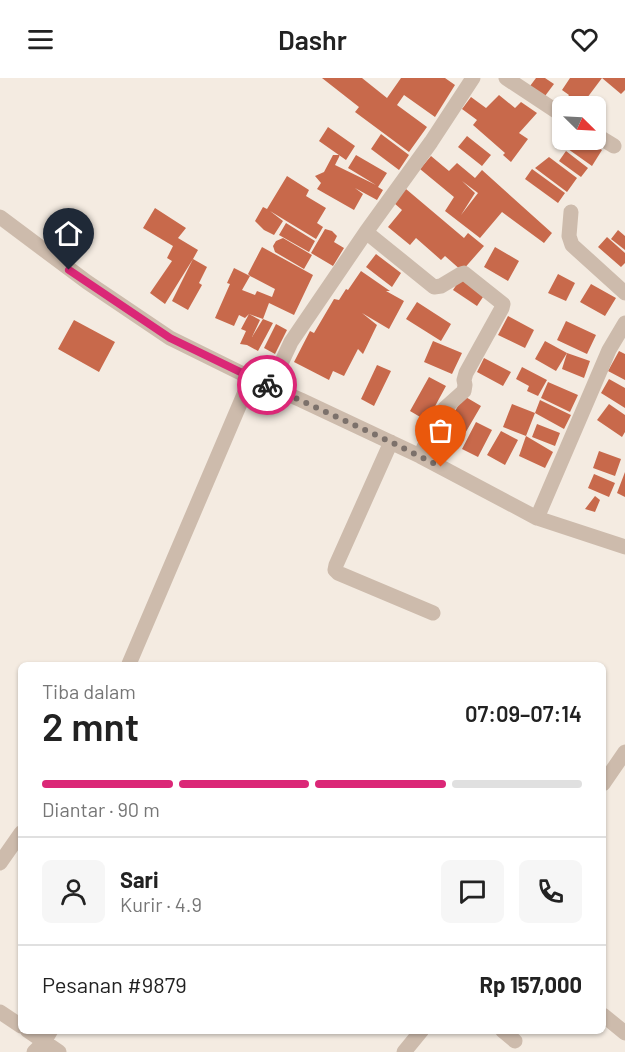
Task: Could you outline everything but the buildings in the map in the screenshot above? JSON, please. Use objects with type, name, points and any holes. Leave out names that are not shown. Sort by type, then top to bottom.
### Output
[{"type":"street","points":[[270,387],[291,342],[473,78]]},
{"type":"street","points":[[506,78],[552,108]]},
{"type":"street","points":[[606,141],[614,146]]},
{"type":"street","points":[[570,213],[568,236],[572,245],[625,293]]},
{"type":"street","points":[[0,218],[87,282],[170,338],[420,456],[537,518],[625,547]]},
{"type":"street","points":[[366,232],[430,285],[439,287],[464,273],[502,304],[502,308],[464,376],[464,391],[445,408],[432,429],[420,456]]},
{"type":"street","points":[[537,518],[609,350],[625,322]]},
{"type":"street","points":[[130,662],[251,378]]},
{"type":"street","points":[[391,442],[335,570],[433,613]]},
{"type":"street","points":[[606,780],[625,752]]},
{"type":"street","points":[[0,863],[18,837]]},
{"type":"street","points":[[0,1012],[18,1024]]},
{"type":"street","points":[[606,1018],[625,1033]]},
{"type":"street","points":[[405,1052],[419,1034]]},
{"type":"street","points":[[507,1034],[515,1041]]},
{"type":"street","points":[[43,1041],[59,1052]]},
{"type":"way so far","points":[[267,385],[441,467]]},
{"type":"route","points":[[69,270],[170,338],[267,385]]}]
